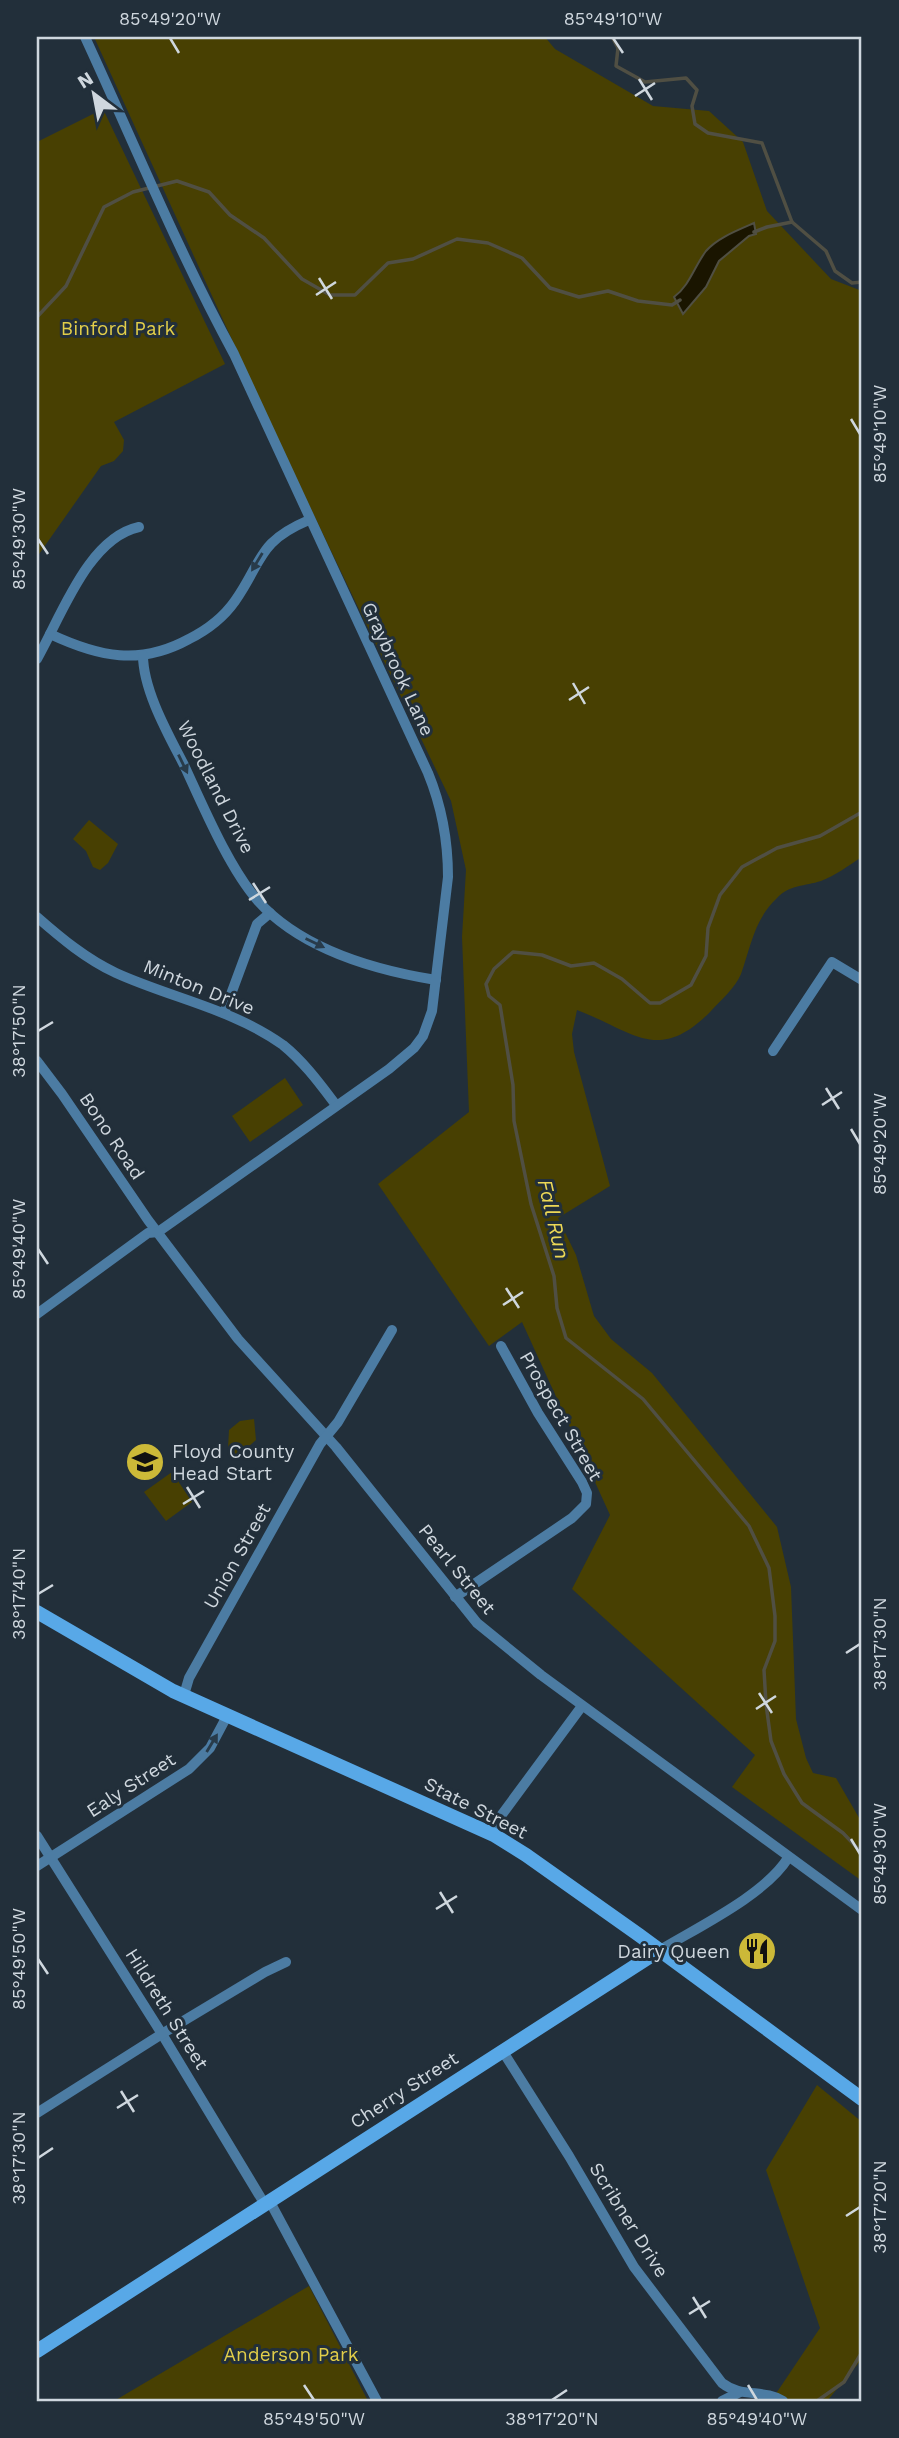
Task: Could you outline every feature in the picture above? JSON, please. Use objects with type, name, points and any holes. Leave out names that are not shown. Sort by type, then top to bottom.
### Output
[{"type":"main road","name":"State Street","points":[[37,1612],[173,1691],[489,1832],[660,1950],[862,2099]]},
{"type":"main road","name":"Cherry Street","points":[[37,2351],[660,1950]]},
{"type":"street","name":"Graybrook Lane","points":[[37,1314],[148,1233],[158,1232],[389,1069],[414,1048],[423,1037],[432,1011],[448,856],[443,815],[428,773],[233,354],[158,201],[85,37]]},
{"type":"street","points":[[50,634],[98,653],[117,656],[157,653],[178,645],[202,632],[237,599],[271,542],[294,526],[309,520]]},
{"type":"street","points":[[37,659],[74,588],[105,546],[118,535],[139,527]]},
{"type":"street","name":"Woodland Drive","points":[[143,655],[145,677],[200,799],[246,884],[270,913],[296,933],[335,952],[395,972],[436,981]]},
{"type":"street","points":[[224,1013],[257,924],[270,913]]},
{"type":"street","name":"Minton Drive","points":[[37,917],[81,953],[107,968],[224,1013],[283,1045],[317,1079],[336,1105]]},
{"type":"street","points":[[773,1051],[832,962],[862,980]]},
{"type":"street","name":"Bono Road","points":[[37,1061],[158,1232]]},
{"type":"street","name":"Pearl Street","points":[[158,1232],[241,1343],[326,1435],[455,1597],[488,1633],[582,1706],[858,1907]]},
{"type":"street","name":"Union Street","points":[[184,1695],[189,1678],[326,1435],[338,1422],[367,1377],[392,1331]]},
{"type":"street","name":"Prospect Street","points":[[455,1597],[546,1536],[586,1504],[587,1493],[582,1482],[538,1413],[501,1346]]},
{"type":"street","points":[[489,1832],[582,1706]]},
{"type":"street","name":"Ealy Street","points":[[37,1866],[189,1769],[210,1748],[227,1716]]},
{"type":"street","name":"Hildreth Street","points":[[37,1836],[267,2201],[377,2401]]},
{"type":"street","name":"Cherry Street","points":[[660,1950],[749,1896],[781,1870],[788,1858]]},
{"type":"street","points":[[37,2113],[162,2034],[286,1962]]},
{"type":"street","name":"Scribner Drive","points":[[502,2050],[569,2156],[634,2267],[722,2383],[732,2390],[770,2395],[783,2401]]},
{"type":"street","points":[[722,2401],[740,2392]]},
{"type":"green space","points":[[94,37],[545,37],[555,49],[653,106],[709,111],[743,142],[767,211],[831,279],[862,291],[862,857],[826,879],[792,888],[777,898],[758,924],[741,974],[728,994],[692,1027],[676,1037],[645,1039],[577,1010],[572,1034],[574,1052],[610,1186],[558,1218],[576,1255],[594,1316],[611,1339],[652,1373],[777,1527],[791,1587],[796,1719],[806,1758],[813,1773],[836,1778],[862,1823],[862,1881],[732,1787],[755,1755],[572,1589],[610,1515],[522,1322],[489,1346],[378,1184],[469,1112],[462,937],[466,870],[451,801],[275,434]]},
{"type":"green space","name":"Binford Park","points":[[103,109],[225,364],[114,422],[124,440],[123,451],[114,461],[101,466],[37,557],[37,142]]},
{"type":"green space","points":[[89,820],[118,844],[108,863],[100,870],[93,867],[86,851],[73,839]]},
{"type":"green space","points":[[285,1078],[303,1105],[250,1142],[232,1116]]},
{"type":"green space","points":[[254,1419],[256,1440],[241,1453],[233,1456],[228,1449],[229,1430],[240,1421]]},
{"type":"green space","points":[[172,1472],[192,1502],[166,1521],[144,1492]]},
{"type":"green space","points":[[817,2085],[862,2122],[862,2359],[827,2401],[771,2401],[820,2328],[766,2170]]},
{"type":"green space","name":"Anderson Park","points":[[309,2286],[368,2401],[114,2401]]},
{"type":"shaded area","points":[[754,223],[756,234],[749,236],[719,261],[706,287],[683,314],[674,297],[688,281],[706,251],[722,238]]},
{"type":"waterway","name":"Fall Run","points":[[612,37],[618,48],[616,66],[645,82],[686,78],[697,90],[692,106],[695,124],[708,133],[762,143],[792,222],[826,251],[835,271],[852,283],[862,282]]},
{"type":"waterway","points":[[37,317],[66,286],[104,207],[133,192],[177,181],[209,192],[230,215],[264,238],[302,279],[330,295],[355,295],[388,263],[413,259],[457,239],[488,243],[522,258],[550,288],[579,297],[608,291],[638,301],[672,305],[680,300]]},
{"type":"waterway","points":[[754,232],[792,222]]},
{"type":"waterway","name":"Fall Run","points":[[862,812],[820,836],[777,848],[742,867],[720,895],[708,928],[706,956],[691,985],[660,1003],[650,1003],[622,979],[594,963],[571,966],[542,955],[513,952],[494,969],[486,984],[489,996],[500,1005],[513,1085],[514,1121],[531,1204],[554,1276],[557,1308],[566,1338],[643,1399],[749,1526],[769,1568],[775,1616],[775,1641],[764,1670],[771,1741],[784,1774],[802,1803],[843,1833],[862,1853]]},
{"type":"waterway","name":"Fall Run","points":[[817,2401],[844,2382],[862,2352]]},
{"type":"place","name":"Floyd County Head Start","points":[[145,1462]]},
{"type":"place","name":"Dairy Queen","points":[[757,1951]]}]
